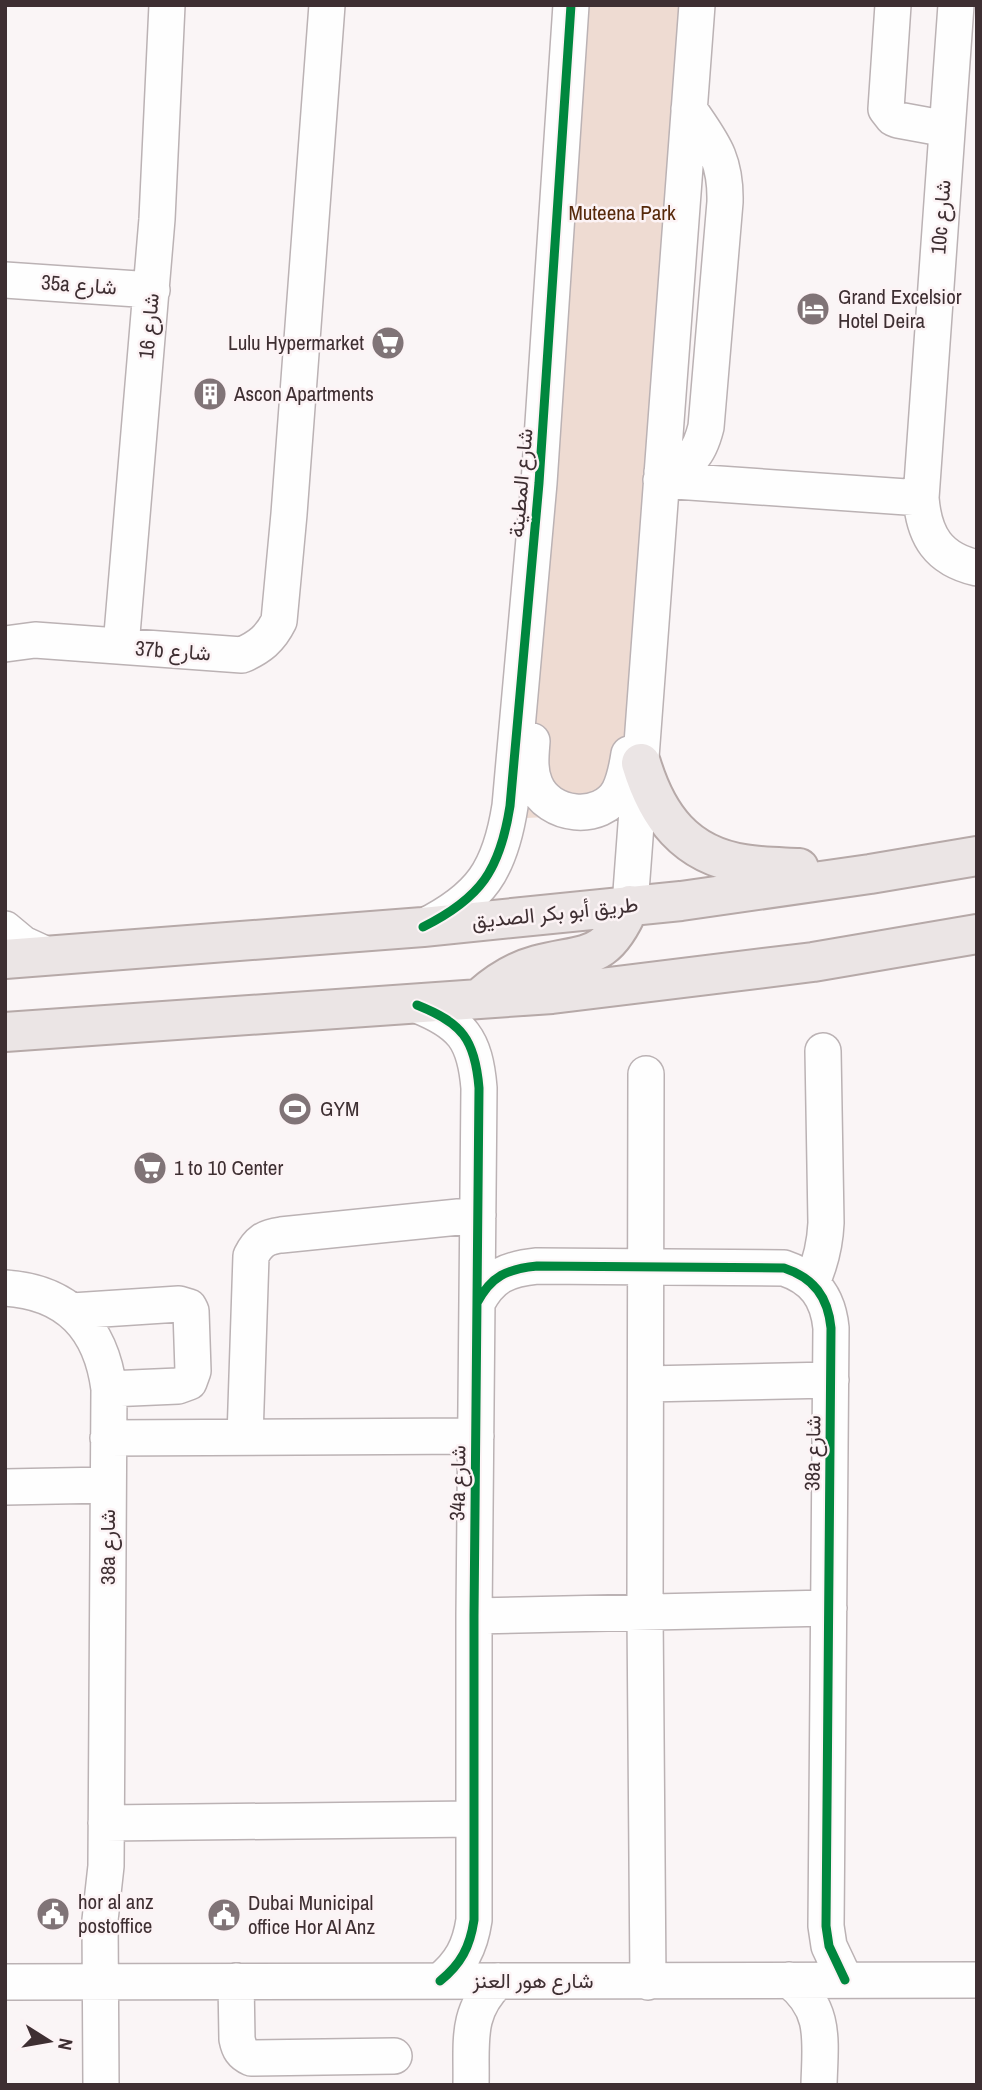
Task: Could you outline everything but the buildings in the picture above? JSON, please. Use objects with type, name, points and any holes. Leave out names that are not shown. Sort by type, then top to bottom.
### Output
[{"type":"main road","points":[[640,763],[649,793],[665,819],[687,841],[713,856],[743,864],[870,874]]},
{"type":"main road","name":"طريق أبو بكر الصديق","points":[[5,959],[423,928],[692,900],[977,856]]},
{"type":"main road","points":[[477,1001],[515,972],[584,956],[605,945],[621,927],[630,905]]},
{"type":"main road","points":[[5,1031],[477,1001],[687,979],[813,962],[977,934]]},
{"type":"street","name":"شارع 16","points":[[121,646],[152,290],[167,5]]},
{"type":"street","name":"37b شارع","points":[[15,637],[242,655],[258,648],[271,636],[279,621],[327,5]]},
{"type":"street","name":"شارع المطينة","points":[[423,928],[451,913],[474,893],[493,867],[505,838],[539,483],[571,5]]},
{"type":"street","points":[[630,905],[696,5]]},
{"type":"street","points":[[893,5],[886,109],[898,120],[947,129]]},
{"type":"street","name":"10c شارع","points":[[956,5],[921,498],[923,519],[931,539],[945,555],[962,565],[977,569]]},
{"type":"street","name":"35a شارع","points":[[5,280],[152,290]]},
{"type":"street","points":[[662,476],[921,498]]},
{"type":"street","points":[[539,483],[546,540],[547,598],[531,772],[545,799],[558,808],[573,812],[590,812],[605,805],[618,793],[625,778],[649,649]]},
{"type":"street","points":[[5,929],[23,944],[47,956]]},
{"type":"street","name":"34a شارع","points":[[417,1005],[443,1016],[464,1034],[477,1060],[479,1088],[474,1920],[472,1938],[464,1955],[454,1969],[440,1981]]},
{"type":"street","points":[[477,1303],[485,1288],[500,1275],[518,1268],[776,1267],[799,1273],[812,1282],[823,1253],[826,1223],[823,1051]]},
{"type":"street","points":[[646,1074],[645,1612],[648,1982]]},
{"type":"street","points":[[245,1437],[251,1256],[257,1244],[268,1237],[281,1234],[478,1215]]},
{"type":"street","name":"38a شارع","points":[[812,1282],[823,1295],[829,1311],[831,1380],[825,1926],[829,1946],[845,1980]]},
{"type":"street","name":"38a شارع","points":[[5,1288],[27,1289],[51,1297],[72,1311],[87,1327],[99,1346],[109,1389],[106,1866],[112,1902],[101,2085]]},
{"type":"street","points":[[72,1311],[179,1304],[191,1311],[193,1371],[189,1382],[178,1386],[109,1389]]},
{"type":"street","points":[[646,1384],[831,1380]]},
{"type":"street","points":[[108,1438],[476,1436]]},
{"type":"street","points":[[5,1487],[108,1485]]},
{"type":"street","points":[[474,1616],[829,1608]]},
{"type":"street","points":[[106,1823],[474,1819]]},
{"type":"street","points":[[789,1980],[807,1997],[818,2018],[819,2085]]},
{"type":"street","name":"شارع هور العنز","points":[[5,1982],[977,1980]]},
{"type":"street","name":"38a شارع","points":[[107,1981],[109,2085]]},
{"type":"street","points":[[236,1981],[237,2039],[239,2048],[251,2058],[394,2056]]},
{"type":"street","points":[[471,2085],[472,2024],[481,2000],[498,1981]]},
{"type":"green space","name":"Muteena Park","points":[[585,5],[690,5],[631,813],[526,818]]},
{"type":"cycle path","points":[[423,927],[460,905],[484,880],[500,848],[510,806],[539,483],[571,5]]},
{"type":"cycle path","points":[[417,1005],[445,1019],[463,1035],[474,1057],[479,1088],[474,1920],[463,1954],[454,1968],[440,1981]]},
{"type":"cycle path","points":[[477,1303],[494,1280],[517,1269],[537,1266],[784,1268],[804,1277],[823,1298],[831,1328],[826,1926],[829,1946],[845,1980]]},
{"type":"place","name":"Grand Excelsior Hotel Deira","points":[[813,309]]},
{"type":"place","name":"Lulu Hypermarket","points":[[388,343]]},
{"type":"place","name":"Ascon Apartments","points":[[210,394]]},
{"type":"place","name":"GYM","points":[[295,1109]]},
{"type":"place","name":"1 to 10 Center","points":[[150,1168]]},
{"type":"place","name":"hor al anz postoffice","points":[[53,1914]]},
{"type":"place","name":"Dubai Municipal office Hor Al Anz","points":[[224,1915]]}]
